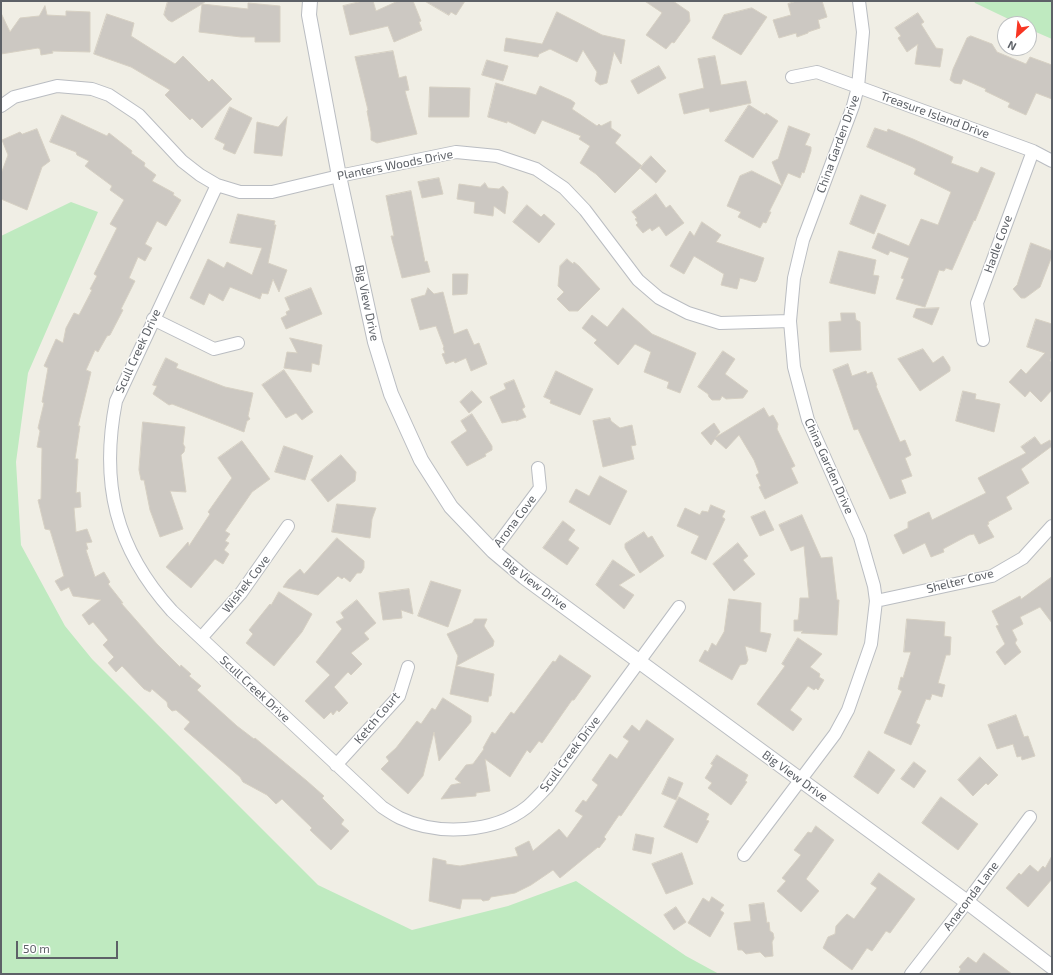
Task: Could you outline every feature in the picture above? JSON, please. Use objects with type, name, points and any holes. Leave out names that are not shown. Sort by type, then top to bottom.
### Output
[{"type":"street","name":"Big View Drive","points":[[310,1],[309,15],[339,176],[375,342],[391,394],[424,466],[451,507],[493,551],[524,577],[967,902],[1052,967]]},
{"type":"street","name":"China Garden Drive","points":[[744,855],[835,734],[848,710],[872,644],[876,601],[874,586],[860,537],[808,420],[794,367],[790,321],[794,278],[803,240],[853,106],[858,87],[863,32],[859,1]]},
{"type":"street","name":"Treasure Island Drive","points":[[792,77],[817,72],[1033,151],[1052,161]]},
{"type":"street","name":"Planters Woods Drive","points":[[1,106],[14,97],[57,86],[92,90],[109,95],[139,115],[182,161],[200,175],[217,185],[240,192],[272,192],[339,176],[456,152],[497,156],[536,169],[564,188],[585,210],[638,280],[659,298],[688,313],[720,322],[790,321]]},
{"type":"street","name":"Hadle Cove","points":[[983,340],[977,303],[1033,151]]},
{"type":"street","name":"Scull Creek Drive","points":[[217,185],[153,319],[116,401],[110,430],[108,453],[112,497],[118,520],[127,544],[143,574],[160,597],[201,638],[336,765],[382,807],[400,818],[423,825],[446,829],[474,828],[502,821],[527,807],[547,787],[679,607]]},
{"type":"street","points":[[153,319],[214,349],[238,343]]},
{"type":"street","name":"Arona Cove","points":[[493,551],[540,488],[538,468]]},
{"type":"street","name":"Wishek Cove","points":[[201,638],[241,593],[288,526]]},
{"type":"street","name":"Shelter Cove","points":[[876,601],[992,576],[1023,558],[1052,526]]},
{"type":"street","name":"Ketch Court","points":[[336,765],[399,696],[408,667]]},
{"type":"street","name":"Anaconda Lane","points":[[911,974],[1030,817]]},
{"type":"green space","points":[[974,1],[1052,1],[1052,39],[1037,32],[1037,16],[1002,16],[975,3]]},
{"type":"green space","points":[[71,202],[98,212],[28,373],[16,462],[21,545],[65,626],[92,659],[318,885],[412,930],[508,906],[576,881],[686,956],[719,974],[1,974],[1,236]]},
{"type":"building","points":[[168,1],[206,1],[172,22],[164,15]]},
{"type":"building","points":[[363,1],[373,1],[376,11],[398,1],[413,1],[421,21],[419,22],[422,30],[394,42],[388,26],[350,35],[343,6]]},
{"type":"building","points":[[425,1],[465,1],[456,15],[451,12],[449,15]]},
{"type":"building","points":[[645,1],[673,1],[689,12],[690,21],[674,43],[672,42],[666,49],[646,35],[662,13]]},
{"type":"building","points":[[797,1],[822,1],[827,17],[818,20],[820,28],[797,37],[796,33],[779,38],[773,20],[791,15],[788,4]]},
{"type":"building","points":[[248,3],[280,6],[280,42],[255,42],[255,37],[241,37],[199,32],[202,4],[248,9]]},
{"type":"building","points":[[45,6],[47,15],[66,16],[66,11],[90,12],[90,52],[52,51],[53,53],[41,55],[40,49],[38,48],[1,54],[1,13],[10,32],[20,18],[39,16]]},
{"type":"building","points":[[752,8],[767,17],[741,55],[712,38],[724,15]]},
{"type":"building","points":[[557,12],[602,35],[625,40],[621,64],[614,52],[607,83],[600,85],[595,81],[597,72],[583,50],[577,62],[550,49],[539,54],[538,57],[504,51],[506,38],[542,44]]},
{"type":"building","points":[[918,13],[924,22],[921,24],[936,48],[943,49],[940,67],[915,64],[918,44],[907,52],[898,38],[901,36],[895,28]]},
{"type":"building","points":[[107,14],[134,23],[131,36],[175,64],[183,56],[209,82],[212,79],[232,99],[202,128],[192,118],[190,120],[165,95],[170,90],[131,67],[94,54]]},
{"type":"building","points":[[971,36],[992,44],[997,52],[997,56],[1007,56],[1026,64],[1030,57],[1052,65],[1052,99],[1036,93],[1026,115],[1008,107],[1010,103],[985,91],[986,89],[963,79],[961,84],[954,83],[950,80],[953,69],[967,38]]},
{"type":"building","points":[[393,51],[399,78],[406,76],[409,90],[405,91],[417,134],[377,143],[371,140],[368,110],[355,57]]},
{"type":"building","points":[[715,56],[721,85],[746,81],[751,103],[710,112],[709,108],[684,114],[679,94],[704,88],[698,59]]},
{"type":"building","points":[[487,60],[508,66],[503,81],[482,75]]},
{"type":"building","points":[[659,66],[666,78],[638,94],[631,81]]},
{"type":"building","points":[[496,83],[536,95],[540,86],[571,100],[575,103],[572,109],[597,126],[599,124],[601,126],[611,121],[611,128],[621,135],[615,143],[642,166],[615,193],[596,174],[580,163],[590,146],[579,139],[581,136],[542,120],[535,134],[507,121],[507,123],[488,117]]},
{"type":"building","points":[[430,87],[470,88],[469,117],[429,117]]},
{"type":"building","points":[[749,105],[765,115],[766,113],[778,121],[753,158],[725,141]]},
{"type":"building","points":[[230,107],[252,118],[235,154],[223,149],[225,144],[215,139]]},
{"type":"building","points":[[62,115],[107,136],[109,133],[132,151],[131,153],[145,163],[144,166],[156,175],[152,181],[174,193],[173,195],[181,200],[166,226],[157,221],[145,244],[152,248],[145,261],[138,257],[129,278],[135,281],[121,309],[123,310],[110,335],[107,336],[98,352],[95,350],[86,370],[91,372],[78,426],[80,426],[75,459],[78,459],[76,493],[80,492],[81,507],[74,508],[76,532],[87,529],[92,542],[86,543],[88,549],[86,550],[95,577],[104,572],[110,582],[108,584],[123,603],[121,603],[157,644],[180,667],[181,665],[191,674],[189,676],[201,686],[197,690],[237,726],[254,739],[255,738],[324,796],[322,798],[344,820],[341,824],[349,831],[331,850],[310,830],[312,828],[282,799],[276,804],[267,795],[243,782],[240,777],[184,729],[190,722],[176,710],[172,711],[168,707],[167,702],[152,689],[150,692],[144,689],[122,666],[116,672],[108,663],[114,657],[103,645],[108,640],[93,622],[89,625],[82,615],[101,600],[73,596],[69,587],[61,591],[55,581],[64,576],[50,530],[45,529],[38,500],[41,499],[42,448],[37,447],[40,431],[38,428],[44,403],[42,402],[48,368],[44,366],[56,339],[63,343],[66,328],[74,313],[79,315],[92,290],[90,289],[97,276],[94,274],[117,228],[110,224],[124,200],[110,190],[112,186],[85,166],[89,161],[77,155],[76,152],[50,142]]},
{"type":"building","points":[[287,117],[282,156],[254,153],[257,122],[278,127]]},
{"type":"building","points":[[789,126],[810,134],[805,145],[811,147],[811,151],[804,173],[802,172],[800,178],[788,173],[782,186],[772,162],[778,159]]},
{"type":"building","points":[[875,128],[887,132],[888,129],[953,157],[951,163],[978,173],[981,167],[995,173],[952,270],[946,268],[944,271],[939,270],[925,307],[896,299],[904,279],[901,278],[909,258],[890,251],[888,255],[872,248],[878,233],[909,246],[921,219],[938,225],[951,192],[914,174],[916,169],[913,167],[867,147]]},
{"type":"building","points":[[37,129],[50,161],[42,167],[27,210],[1,199],[1,174],[8,155],[2,140],[20,132],[22,134]]},
{"type":"building","points":[[651,156],[666,171],[656,183],[640,168]]},
{"type":"building","points":[[752,171],[782,186],[769,212],[771,212],[766,223],[763,222],[760,228],[738,217],[741,212],[727,206],[740,176]]},
{"type":"building","points":[[439,178],[443,194],[422,198],[418,182]]},
{"type":"building","points":[[485,183],[488,188],[499,189],[503,186],[508,192],[505,214],[494,206],[493,216],[474,213],[475,202],[457,199],[459,184],[480,187]]},
{"type":"building","points":[[411,191],[425,262],[427,261],[430,272],[402,278],[391,236],[394,236],[386,196]]},
{"type":"building","points":[[656,194],[666,208],[670,205],[684,223],[666,236],[659,226],[652,231],[650,228],[643,233],[636,225],[638,223],[635,219],[637,218],[632,212]]},
{"type":"building","points":[[861,195],[886,205],[874,234],[850,224]]},
{"type":"building","points":[[527,205],[541,217],[544,214],[555,224],[539,243],[513,222]]},
{"type":"building","points":[[238,214],[275,221],[274,225],[276,225],[268,263],[287,270],[279,292],[273,279],[268,294],[262,293],[260,299],[230,287],[223,301],[209,293],[204,305],[190,298],[208,259],[224,268],[227,262],[252,275],[262,248],[230,243]]},
{"type":"building","points":[[702,222],[721,235],[716,242],[764,258],[755,282],[740,278],[737,289],[721,285],[724,274],[694,256],[684,274],[670,266],[690,231],[694,236]]},
{"type":"building","points":[[1031,243],[1052,251],[1052,256],[1040,287],[1025,298],[1021,298],[1013,289],[1017,285]]},
{"type":"building","points":[[839,251],[876,260],[873,275],[879,276],[875,294],[830,283]]},
{"type":"building","points":[[567,259],[573,264],[574,262],[579,266],[600,289],[578,311],[569,311],[557,299],[564,292],[558,286],[560,266]]},
{"type":"building","points":[[453,274],[468,274],[467,294],[453,295]]},
{"type":"building","points":[[311,288],[322,314],[286,329],[281,318],[287,315],[286,312],[290,310],[285,298]]},
{"type":"building","points":[[428,288],[434,294],[443,292],[454,334],[467,329],[474,345],[479,343],[487,364],[471,371],[466,358],[455,363],[454,361],[446,364],[442,354],[445,353],[444,347],[436,326],[420,330],[411,299],[425,295]]},
{"type":"building","points":[[623,308],[652,334],[696,353],[680,393],[667,388],[669,382],[644,372],[651,352],[635,344],[618,365],[594,343],[597,340],[582,328],[592,315],[607,327]]},
{"type":"building","points":[[939,308],[932,325],[913,317],[916,309]]},
{"type":"building","points":[[841,313],[855,313],[856,320],[860,322],[861,350],[830,352],[829,322],[841,321]]},
{"type":"building","points":[[1036,319],[1052,324],[1052,356],[1050,361],[1052,363],[1052,390],[1041,402],[1030,391],[1025,397],[1009,382],[1021,369],[1026,374],[1045,353],[1027,347]]},
{"type":"building","points":[[290,338],[322,345],[319,365],[312,363],[311,372],[284,368],[287,352],[297,353]]},
{"type":"building","points":[[923,349],[933,363],[943,356],[950,367],[950,371],[920,391],[898,359]]},
{"type":"building","points":[[723,351],[735,359],[725,374],[748,391],[743,398],[726,399],[722,396],[720,400],[712,400],[708,394],[698,387]]},
{"type":"building","points":[[166,358],[178,364],[176,368],[225,387],[253,393],[248,416],[250,419],[247,421],[244,432],[172,404],[169,405],[153,394],[157,386],[153,385]]},
{"type":"building","points":[[848,364],[852,376],[866,371],[867,374],[872,372],[877,385],[876,386],[900,442],[905,440],[911,455],[905,458],[912,476],[901,480],[906,493],[890,499],[858,429],[854,430],[833,370]]},
{"type":"building","points":[[284,370],[313,412],[302,420],[296,413],[286,418],[262,385]]},
{"type":"building","points":[[556,371],[593,389],[580,415],[550,403],[551,400],[544,397]]},
{"type":"building","points":[[514,380],[525,407],[522,409],[526,417],[516,421],[502,423],[490,397],[506,389],[504,384]]},
{"type":"building","points":[[472,391],[482,402],[469,413],[460,402]]},
{"type":"building","points":[[963,391],[976,394],[975,399],[1000,404],[994,432],[956,421]]},
{"type":"building","points":[[764,408],[769,417],[773,415],[778,424],[777,429],[795,466],[791,468],[798,483],[765,499],[759,487],[761,486],[756,475],[759,473],[754,460],[739,435],[726,449],[715,439],[711,445],[701,433],[714,423],[720,432],[716,437]]},
{"type":"building","points":[[472,414],[492,446],[492,450],[485,454],[486,456],[467,466],[451,442],[467,431],[461,421]]},
{"type":"building","points":[[610,418],[611,421],[620,428],[632,425],[636,445],[631,446],[634,459],[603,467],[593,421]]},
{"type":"building","points":[[143,422],[185,427],[183,444],[185,447],[184,452],[181,455],[186,492],[170,491],[183,529],[160,537],[150,510],[144,480],[141,480],[139,470]]},
{"type":"building","points":[[1035,437],[1041,445],[1050,440],[1052,446],[1021,469],[1029,483],[1006,497],[1012,509],[988,522],[989,524],[987,525],[994,537],[979,544],[974,534],[969,535],[943,549],[944,552],[931,557],[925,543],[903,554],[894,535],[908,528],[908,522],[929,512],[932,520],[986,493],[978,478],[1026,453],[1021,447]]},
{"type":"building","points":[[242,441],[270,479],[252,492],[225,531],[230,534],[225,541],[229,543],[224,550],[229,554],[223,564],[215,559],[191,588],[166,567],[188,542],[189,546],[210,514],[208,512],[232,478],[218,458]]},
{"type":"building","points":[[284,446],[313,456],[305,480],[275,472]]},
{"type":"building","points":[[341,455],[356,472],[355,481],[328,502],[311,480]]},
{"type":"building","points":[[600,476],[627,491],[610,525],[569,502],[576,489],[589,496]]},
{"type":"building","points":[[337,504],[376,508],[372,519],[370,538],[332,532]]},
{"type":"building","points":[[711,505],[725,511],[722,517],[725,519],[706,560],[691,553],[699,536],[677,526],[685,508],[700,515],[702,511],[708,512]]},
{"type":"building","points":[[765,511],[774,530],[760,536],[751,517]]},
{"type":"building","points":[[802,515],[821,558],[832,557],[837,600],[839,600],[837,635],[801,633],[803,631],[794,631],[794,620],[798,620],[800,598],[809,598],[804,546],[791,551],[779,525]]},
{"type":"building","points":[[563,521],[575,530],[568,540],[579,548],[567,565],[543,548]]},
{"type":"building","points":[[644,532],[648,538],[652,536],[664,556],[640,573],[625,548],[625,544]]},
{"type":"building","points":[[337,538],[364,561],[364,568],[361,573],[357,573],[350,582],[344,577],[342,579],[338,576],[318,595],[283,587],[300,569],[304,574]]},
{"type":"building","points":[[738,543],[748,556],[743,560],[755,574],[734,591],[713,564]]},
{"type":"building","points":[[613,560],[635,575],[619,585],[634,595],[624,609],[596,585]]},
{"type":"building","points":[[1052,577],[1052,623],[1040,607],[1020,617],[1023,624],[1012,630],[1017,640],[1015,643],[1021,652],[1005,665],[996,652],[1005,644],[996,626],[999,625],[992,611],[1020,596],[1021,599]]},
{"type":"building","points":[[431,581],[461,590],[448,627],[418,616]]},
{"type":"building","points":[[409,589],[413,614],[401,610],[402,618],[383,620],[379,593]]},
{"type":"building","points":[[279,592],[312,614],[302,632],[274,666],[246,643],[253,634],[249,630],[270,604],[271,605]]},
{"type":"building","points":[[729,599],[761,603],[760,632],[771,634],[766,652],[745,646],[748,660],[746,664],[740,665],[732,680],[699,661],[705,650],[708,652],[712,643],[716,646],[724,632]]},
{"type":"building","points":[[357,600],[376,623],[364,633],[369,639],[351,653],[362,664],[351,675],[348,672],[334,687],[348,703],[339,712],[337,710],[333,715],[331,712],[324,719],[305,701],[330,675],[316,662],[342,629],[336,622],[344,618],[341,613]]},
{"type":"building","points":[[475,619],[487,619],[484,626],[494,641],[493,646],[456,666],[494,674],[491,696],[489,696],[488,702],[450,694],[458,656],[447,634],[472,623]]},
{"type":"building","points":[[907,619],[945,622],[944,636],[951,637],[950,655],[946,655],[938,683],[945,685],[942,697],[932,694],[930,700],[926,699],[916,723],[920,725],[911,745],[884,733],[902,691],[898,689],[911,652],[904,652]]},
{"type":"building","points":[[798,638],[822,654],[810,667],[820,674],[819,677],[824,680],[818,690],[816,688],[814,690],[808,686],[790,710],[802,719],[793,731],[757,704],[785,666],[782,664]]},
{"type":"building","points":[[560,655],[591,676],[542,743],[539,741],[530,753],[527,750],[510,777],[485,759],[490,791],[476,793],[476,796],[441,799],[451,785],[461,783],[455,779],[466,765],[473,764],[484,749],[483,748],[492,732],[495,734],[511,712],[514,714],[553,661],[555,662]]},
{"type":"building","points":[[443,698],[471,716],[471,722],[439,761],[434,732],[423,776],[408,794],[381,769],[389,761],[386,757],[396,748],[417,721],[421,724],[432,708],[435,710]]},
{"type":"building","points":[[1016,715],[1024,737],[1028,736],[1035,756],[1022,760],[1021,756],[1017,757],[1013,744],[997,749],[988,725]]},
{"type":"building","points":[[647,720],[674,739],[621,816],[619,815],[604,837],[606,839],[599,848],[598,847],[560,878],[553,870],[531,885],[515,893],[491,897],[489,900],[483,901],[481,899],[462,899],[460,909],[429,901],[433,858],[446,861],[446,864],[460,866],[518,856],[515,848],[529,841],[533,851],[559,829],[567,838],[583,816],[575,811],[583,800],[586,802],[598,785],[592,780],[610,754],[617,759],[629,741],[623,737],[632,725],[639,731]]},
{"type":"building","points":[[869,751],[895,770],[878,794],[854,777]]},
{"type":"building","points":[[717,755],[748,775],[745,781],[747,782],[731,805],[708,788],[712,783],[705,778]]},
{"type":"building","points":[[980,757],[998,775],[988,785],[986,783],[973,796],[958,780]]},
{"type":"building","points":[[914,762],[926,771],[914,788],[901,779]]},
{"type":"building","points":[[669,777],[683,783],[676,800],[662,794]]},
{"type":"building","points":[[679,797],[709,814],[706,820],[709,821],[697,843],[664,827]]},
{"type":"building","points":[[941,797],[978,824],[958,850],[922,823]]},
{"type":"building","points":[[816,826],[834,840],[806,879],[819,891],[801,912],[777,891],[786,881],[782,878],[801,855],[794,850],[808,832],[811,833]]},
{"type":"building","points":[[636,834],[654,838],[651,854],[633,850]]},
{"type":"building","points":[[682,853],[693,884],[666,894],[652,864]]},
{"type":"building","points":[[1052,856],[1052,879],[1028,907],[1006,888],[1019,873],[1021,875],[1030,865],[1038,872],[1043,866],[1045,868]]},
{"type":"building","points":[[879,873],[915,899],[890,933],[886,931],[872,951],[867,948],[852,970],[823,948],[828,937],[835,934],[836,926],[847,914],[854,919],[877,888],[871,884]]},
{"type":"building","points":[[712,897],[724,905],[720,910],[724,913],[710,937],[688,923],[703,898],[709,902]]},
{"type":"building","points":[[764,903],[767,923],[769,922],[770,931],[773,933],[774,938],[772,942],[773,956],[765,957],[760,952],[746,954],[742,950],[738,950],[734,923],[751,921],[749,905]]},
{"type":"building","points":[[676,907],[686,922],[674,930],[664,915]]},
{"type":"building","points":[[984,953],[1012,974],[958,974],[961,969],[959,967],[968,957],[976,963]]}]
